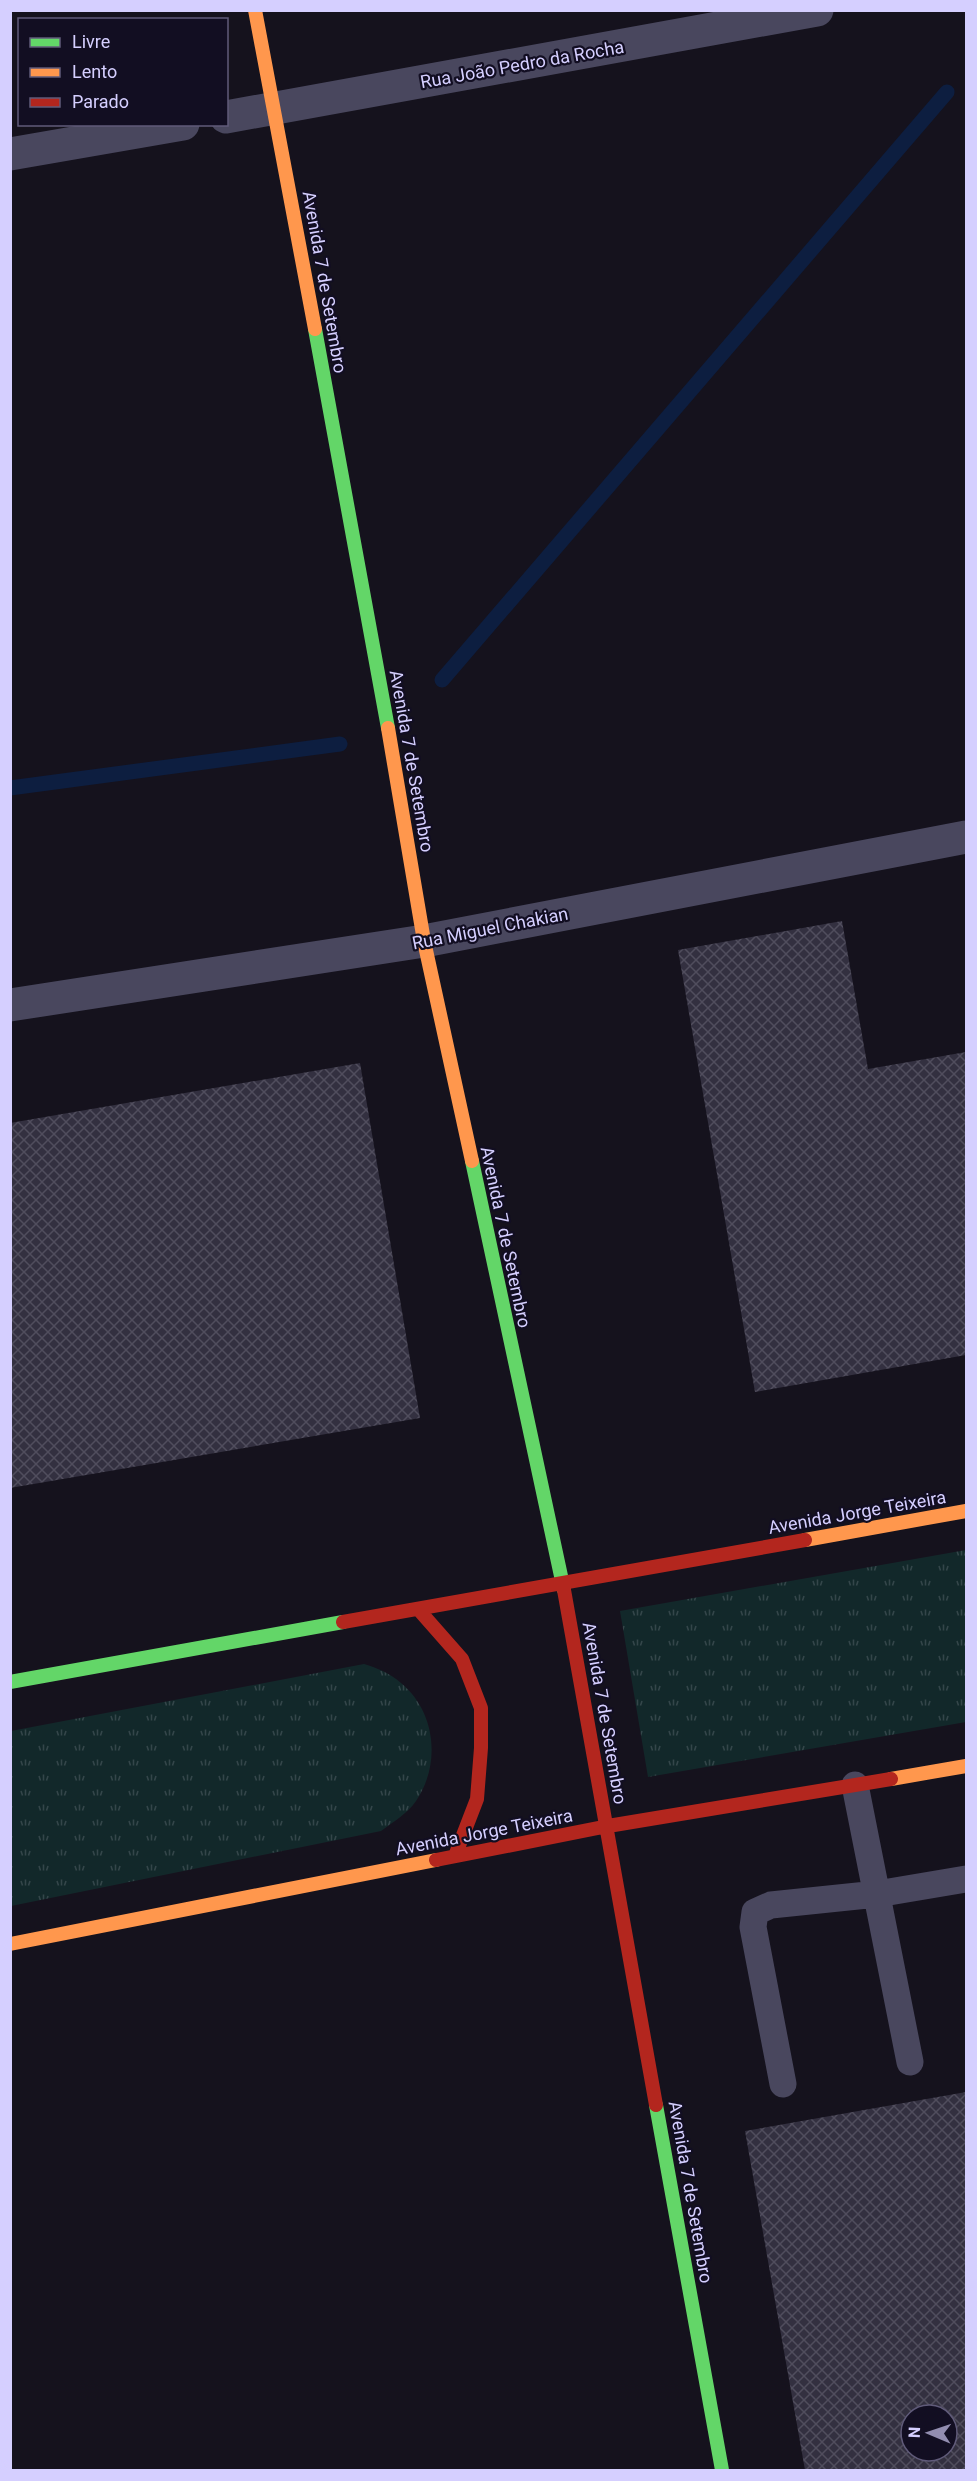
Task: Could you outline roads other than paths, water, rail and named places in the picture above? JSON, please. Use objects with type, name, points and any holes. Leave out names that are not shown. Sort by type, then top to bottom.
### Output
[{"type":"main road","name":"Avenida 7 de Setembro","points":[[255,10],[376,657],[424,941],[563,1584],[722,2470]]},
{"type":"main road","name":"Avenida Jorge Teixeira","points":[[10,1682],[966,1511]]},
{"type":"main road","points":[[418,1609],[462,1659],[480,1708],[481,1748],[477,1799],[455,1856]]},
{"type":"main road","name":"Avenida Jorge Teixeira","points":[[10,1944],[608,1826],[966,1766]]},
{"type":"street","name":"Rua João Pedro da Rocha","points":[[228,117],[817,10]]},
{"type":"street","points":[[10,154],[171,126]]},
{"type":"street","name":"Rua Miguel Chakian","points":[[10,1005],[424,941],[966,837]]},
{"type":"lane","points":[[855,1785],[910,2062]]},
{"type":"lane","points":[[783,2084],[753,1927],[755,1912],[771,1905],[877,1894],[966,1879]]},
{"type":"waterway","points":[[442,680],[947,92]]},
{"type":"waterway","points":[[10,788],[340,744]]}]
